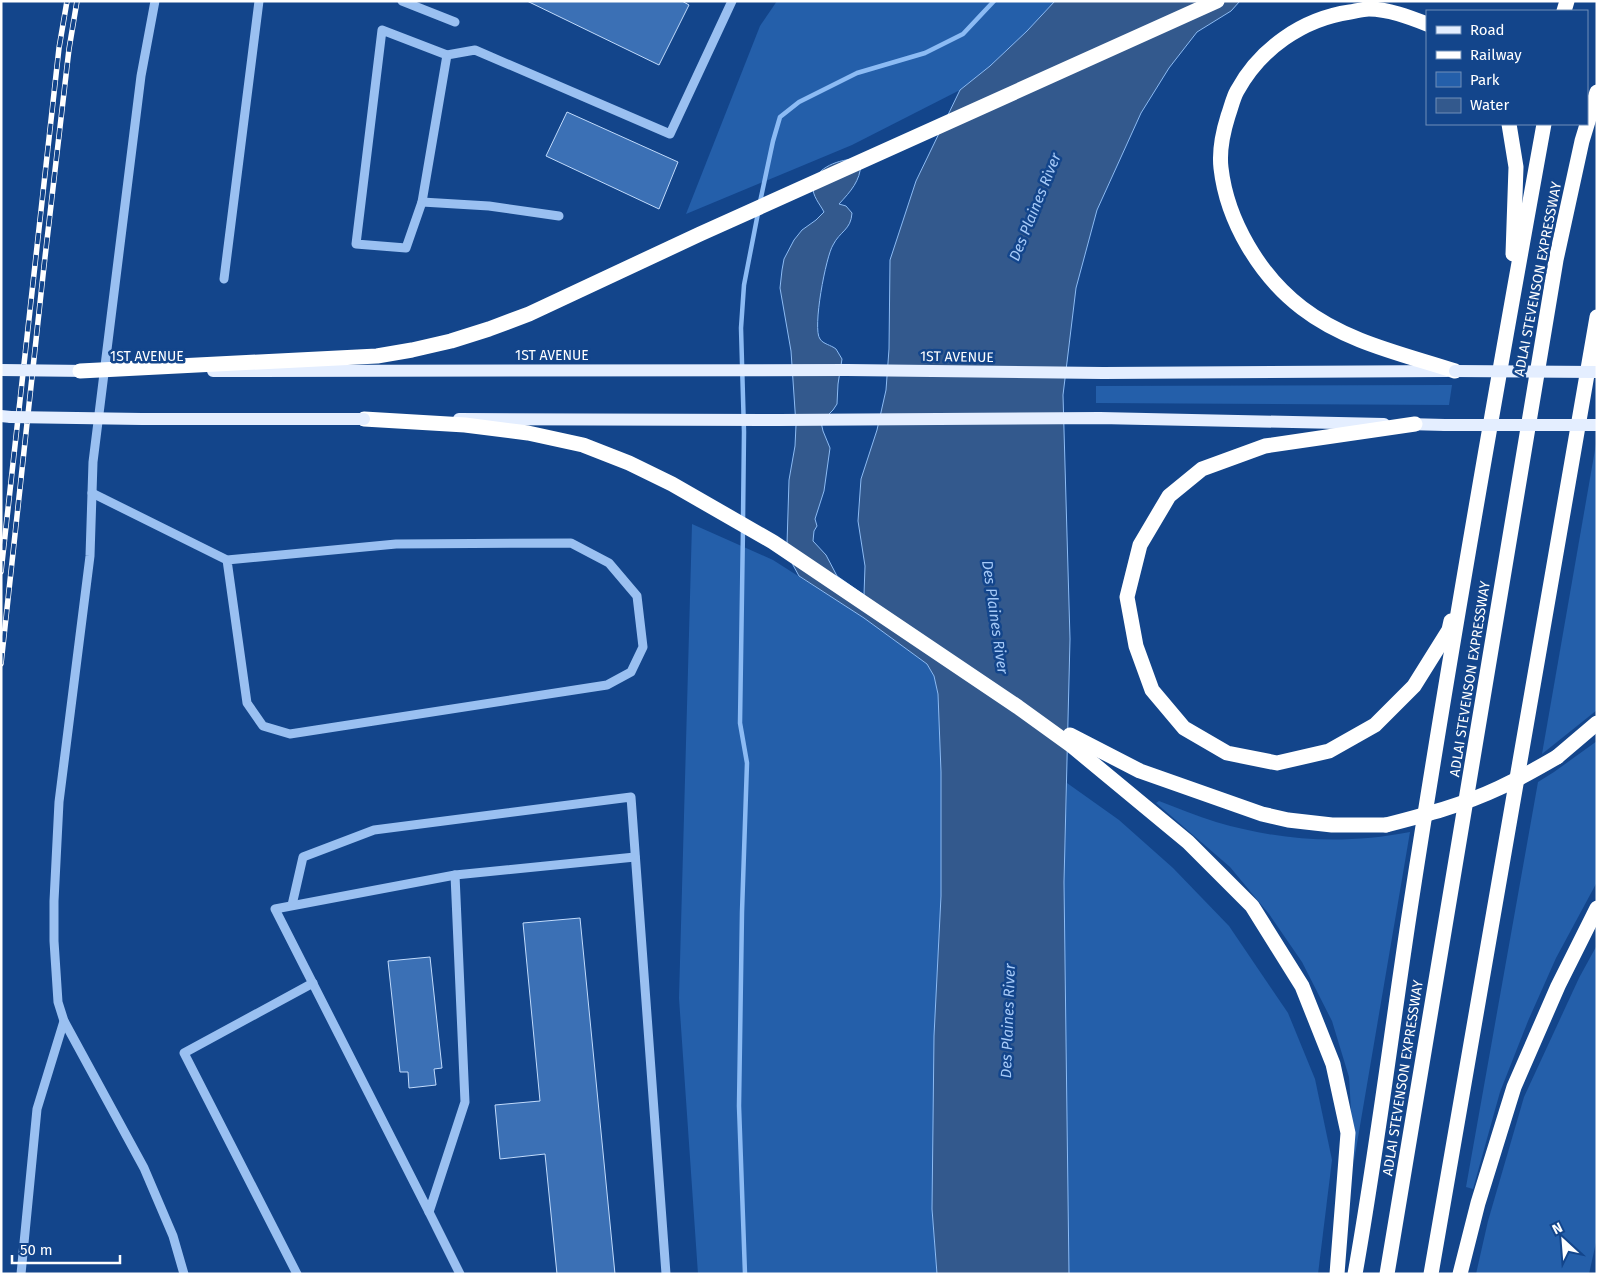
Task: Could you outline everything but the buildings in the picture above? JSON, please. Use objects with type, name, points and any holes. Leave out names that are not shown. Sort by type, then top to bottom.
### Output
[{"type":"highway","points":[[80,371],[376,356],[412,350],[489,329],[529,314],[700,234],[1217,1]]},
{"type":"highway","points":[[1426,24],[1402,14],[1369,9],[1330,15],[1295,30],[1260,58],[1236,92],[1223,132],[1221,167],[1227,198],[1240,230],[1258,261],[1274,283],[1302,308],[1329,326],[1357,339],[1455,371]]},
{"type":"highway","name":"ADLAI STEVENSON EXPRESSWAY","points":[[1588,121],[1597,92]]},
{"type":"highway","points":[[1509,125],[1516,167],[1513,228],[1513,292]]},
{"type":"highway","points":[[1355,1274],[1367,1206],[1411,904],[1465,568],[1544,125]]},
{"type":"highway","name":"ADLAI STEVENSON EXPRESSWAY","points":[[1386,1274],[1556,260],[1587,125]]},
{"type":"highway","points":[[1431,1274],[1596,323]]},
{"type":"highway","points":[[364,418],[465,425],[528,433],[583,445],[629,463],[672,484],[773,542],[1018,707],[1072,746],[1188,842],[1252,906],[1302,986],[1333,1064],[1348,1133],[1337,1274]]},
{"type":"highway","points":[[1415,424],[1265,446],[1202,469],[1169,496],[1140,545],[1127,597],[1136,646],[1152,690],[1184,728],[1227,753],[1277,763],[1329,751],[1375,725],[1414,686],[1449,630],[1465,568]]},
{"type":"highway","points":[[1018,707],[1140,771],[1262,814],[1288,820],[1332,825],[1386,825],[1477,798],[1516,780],[1557,757],[1597,723]]},
{"type":"highway","points":[[1460,1274],[1478,1203],[1514,1087],[1558,986],[1597,908]]},
{"type":"main road","name":"1ST AVENUE","points":[[1,369],[31,371],[847,370],[1103,374],[1455,371],[1597,372]]},
{"type":"main road","points":[[5,417],[788,420],[1100,418],[1415,424],[1597,424]]},
{"type":"lane","points":[[155,1],[140,76],[93,462],[90,556],[60,802],[54,901],[54,941],[56,986],[58,1002],[64,1021],[144,1168],[173,1236],[184,1274]]},
{"type":"lane","points":[[224,280],[259,1]]},
{"type":"lane","points":[[402,1],[455,22]]},
{"type":"lane","points":[[447,55],[422,202],[406,248],[356,244],[382,30],[447,55],[475,50],[670,134],[732,1]]},
{"type":"lane","points":[[422,202],[489,206],[559,216]]},
{"type":"lane","points":[[92,493],[227,560],[396,544],[571,543],[609,564],[638,596],[643,647],[631,672],[606,686],[290,734],[263,726],[247,703],[227,560]]},
{"type":"lane","points":[[292,906],[304,856],[374,830],[631,797],[666,1274]]},
{"type":"lane","points":[[460,1274],[276,909],[455,874],[635,857]]},
{"type":"lane","points":[[429,1212],[465,1102],[455,874]]},
{"type":"lane","points":[[297,1274],[184,1053],[313,983]]},
{"type":"lane","points":[[21,1274],[37,1109],[64,1021]]},
{"type":"green space","points":[[777,1],[1055,1],[990,66],[960,90],[852,145],[686,214],[760,26]]},
{"type":"green space","points":[[1452,385],[1449,405],[1096,403],[1096,386]]},
{"type":"green space","points":[[1596,444],[1597,710],[1542,754]]},
{"type":"green space","points":[[692,524],[773,560],[864,618],[927,664],[934,676],[938,694],[941,772],[941,896],[934,1036],[932,1209],[937,1274],[698,1274],[679,998]]},
{"type":"green space","points":[[1597,741],[1597,882],[1556,958],[1528,1021],[1500,1092],[1473,1189],[1466,1187],[1538,782]]},
{"type":"green space","points":[[1067,783],[1119,820],[1173,868],[1229,926],[1288,1013],[1315,1079],[1332,1160],[1318,1274],[1069,1274],[1064,882]]},
{"type":"green space","points":[[1159,801],[1216,822],[1288,837],[1336,840],[1360,839],[1410,832],[1354,1161],[1349,1077],[1332,1021],[1302,962],[1269,914],[1230,867],[1156,803]]},
{"type":"green space","points":[[1597,945],[1597,1238],[1589,1274],[1476,1274],[1488,1221],[1524,1097],[1579,978]]},
{"type":"water","name":"Des Plaines River","points":[[1055,1],[1240,1],[1231,11],[1197,32],[1169,68],[1141,113],[1097,210],[1076,288],[1063,395],[1070,639],[1064,882],[1069,1274],[937,1274],[932,1209],[934,1036],[941,896],[941,772],[938,694],[934,676],[927,664],[864,618],[799,576],[793,565],[787,544],[789,480],[795,446],[796,425],[791,351],[780,288],[784,259],[794,240],[802,230],[824,212],[814,193],[815,179],[829,165],[857,159],[861,164],[857,181],[839,204],[846,206],[852,213],[850,223],[836,240],[830,252],[819,308],[818,333],[820,339],[836,349],[842,359],[837,404],[821,422],[830,448],[824,491],[815,519],[817,526],[814,531],[813,541],[826,555],[837,576],[864,595],[865,566],[858,521],[861,479],[877,430],[886,390],[889,349],[890,260],[916,181],[960,90],[990,66]]},
{"type":"waterway","points":[[760,202],[780,117],[799,102],[857,73],[925,53],[963,34],[994,1]]},
{"type":"waterway","points":[[743,521],[744,432],[741,328],[744,285],[758,213]]},
{"type":"waterway","points":[[743,528],[740,723],[747,763],[742,912],[739,1106],[745,1274]]},
{"type":"railway","points":[[1,572],[59,48],[67,1]]},
{"type":"railway","points":[[1,664],[44,266],[69,49],[77,1]]}]
